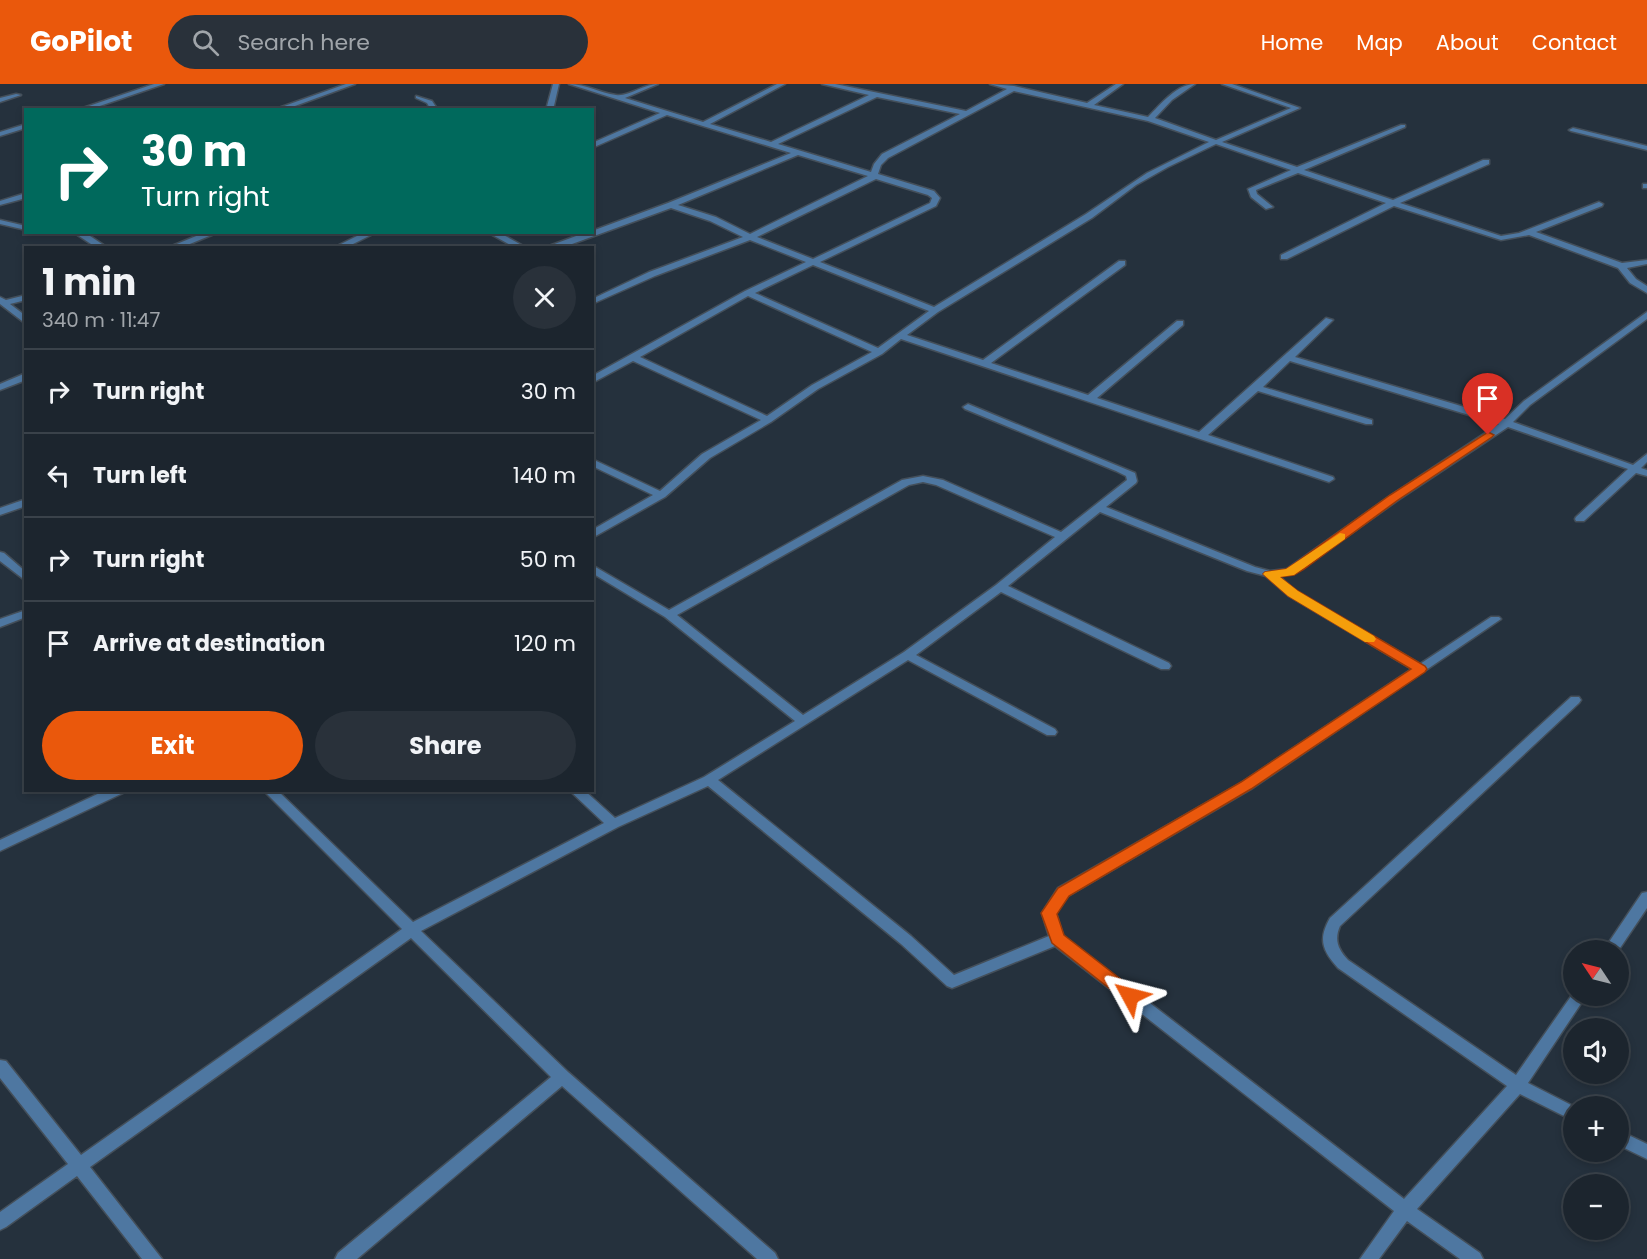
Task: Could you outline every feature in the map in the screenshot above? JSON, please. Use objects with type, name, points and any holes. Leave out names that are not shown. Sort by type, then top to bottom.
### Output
[{"type":"street","points":[[86,108],[161,84]]},
{"type":"street","points":[[282,108],[352,84]]},
{"type":"street","points":[[550,108],[556,84]]},
{"type":"street","points":[[572,84],[930,193],[936,198],[933,204],[748,293],[594,379]]},
{"type":"street","points":[[619,98],[655,84]]},
{"type":"street","points":[[704,124],[782,84]]},
{"type":"street","points":[[825,84],[967,113]]},
{"type":"street","points":[[993,84],[1017,86],[1150,119],[1492,237],[1509,238],[1529,232],[1599,204]]},
{"type":"street","points":[[1089,105],[1120,84]]},
{"type":"street","points":[[1150,119],[1170,99],[1192,84]]},
{"type":"street","points":[[594,534],[662,495],[706,456],[768,420],[815,387],[879,352],[934,310],[1089,216],[1110,198],[1168,163],[1297,108],[1225,84]]},
{"type":"street","points":[[594,301],[652,274],[750,237],[873,177],[878,164],[885,156],[1017,86]]},
{"type":"street","points":[[0,100],[18,95]]},
{"type":"street","points":[[772,144],[875,95]]},
{"type":"street","points":[[418,97],[430,102],[434,108]]},
{"type":"street","points":[[594,145],[666,113]]},
{"type":"street","points":[[1269,207],[1254,195],[1252,189],[1403,126]]},
{"type":"street","points":[[0,134],[24,127]]},
{"type":"street","points":[[1573,130],[1647,148]]},
{"type":"street","points":[[594,233],[671,205],[797,153]]},
{"type":"street","points":[[1284,257],[1393,203],[1486,162]]},
{"type":"street","points":[[0,203],[24,196]]},
{"type":"street","points":[[671,205],[713,219],[750,237],[934,310]]},
{"type":"street","points":[[0,222],[24,228]]},
{"type":"street","points":[[1529,232],[1621,266],[1647,262]]},
{"type":"street","points":[[80,234],[101,246]]},
{"type":"street","points":[[176,246],[210,234]]},
{"type":"street","points":[[342,246],[368,234]]},
{"type":"street","points":[[495,234],[519,246]]},
{"type":"street","points":[[558,246],[591,234]]},
{"type":"street","points":[[985,363],[1122,263]]},
{"type":"street","points":[[1621,266],[1633,281],[1647,290]]},
{"type":"street","points":[[748,293],[879,352]]},
{"type":"street","points":[[2,302],[24,297]]},
{"type":"street","points":[[2,302],[24,319]]},
{"type":"street","points":[[1270,574],[1290,572],[1300,566],[1394,498],[1507,423],[1527,403],[1647,315]]},
{"type":"street","points":[[1201,436],[1329,320]]},
{"type":"street","points":[[1091,398],[1180,323]]},
{"type":"street","points":[[900,336],[1329,478]]},
{"type":"street","points":[[634,358],[768,420]]},
{"type":"street","points":[[1289,358],[1507,423],[1647,473]]},
{"type":"street","points":[[1,386],[24,377]]},
{"type":"street","points":[[1256,388],[1369,422]]},
{"type":"street","points":[[0,1222],[412,929],[613,824],[709,780],[908,655],[1000,587],[1132,482],[1131,475],[968,407]]},
{"type":"street","points":[[1580,519],[1647,457]]},
{"type":"street","points":[[594,463],[662,495]]},
{"type":"street","points":[[669,615],[906,482],[923,479],[939,482],[1063,537]]},
{"type":"street","points":[[0,512],[24,503]]},
{"type":"street","points":[[1098,508],[1270,574],[1293,594],[1420,669]]},
{"type":"street","points":[[1,557],[24,576]]},
{"type":"street","points":[[594,569],[669,615],[802,721]]},
{"type":"street","points":[[1000,587],[1165,666]]},
{"type":"street","points":[[0,623],[24,614]]},
{"type":"street","points":[[1474,1259],[1405,1210],[1057,939],[1049,913],[1064,892],[1246,786],[1495,619]]},
{"type":"street","points":[[908,655],[1051,732]]},
{"type":"street","points":[[1563,1108],[1518,1085],[1343,964],[1332,952],[1329,932],[1335,922],[1575,700]]},
{"type":"street","points":[[709,780],[906,940],[952,982],[1057,939]]},
{"type":"street","points":[[0,846],[114,792]]},
{"type":"street","points":[[271,792],[562,1077],[769,1259]]},
{"type":"street","points":[[577,792],[613,824]]},
{"type":"street","points":[[1618,940],[1647,897]]},
{"type":"street","points":[[1369,1259],[1405,1210],[1518,1085],[1572,1006]]},
{"type":"street","points":[[0,1066],[153,1259]]},
{"type":"street","points":[[344,1259],[562,1077]]},
{"type":"street","points":[[1629,1143],[1647,1152]]},
{"type":"slow traffic","points":[[1340,537],[1290,572],[1270,574],[1293,594],[1370,639]]},
{"type":"route","points":[[1130,996],[1057,939],[1049,913],[1064,892],[1246,786],[1420,669],[1293,594],[1270,574],[1290,572],[1300,566],[1394,498],[1488,435]]}]
